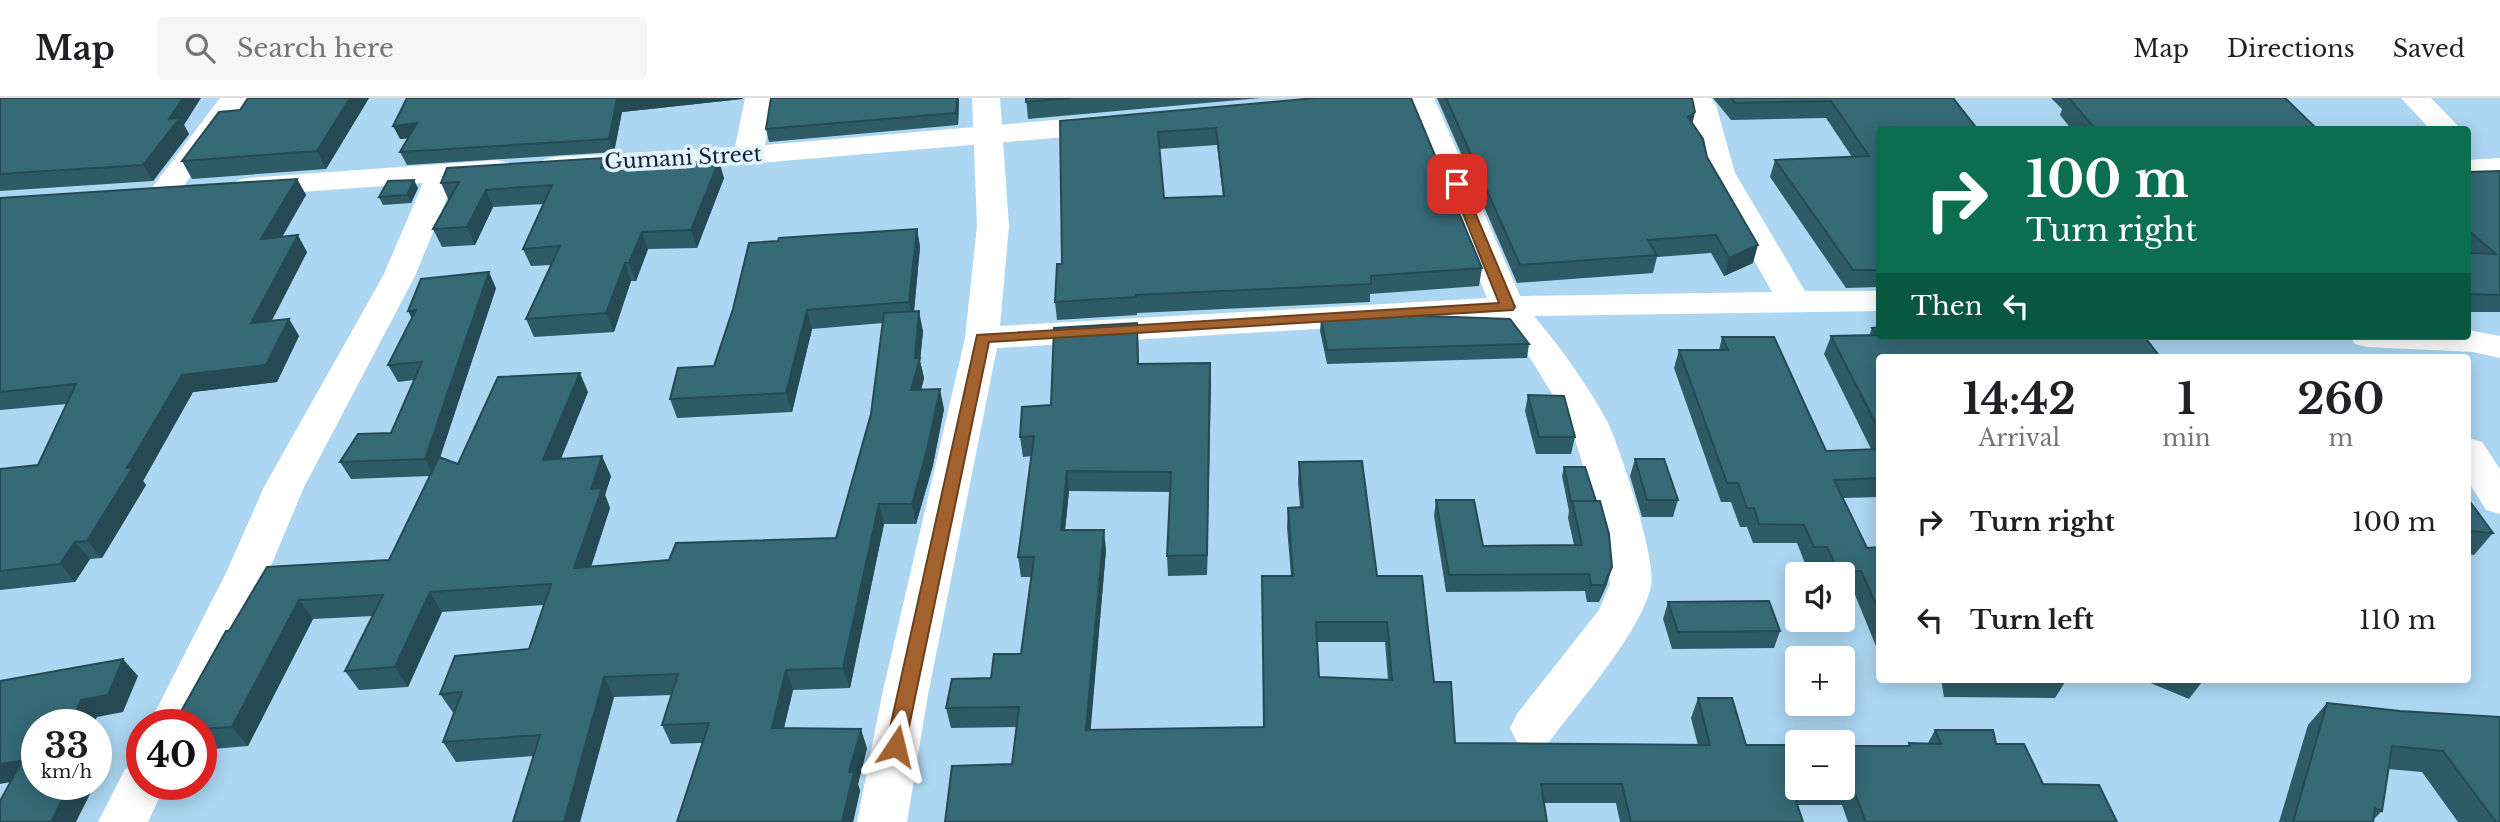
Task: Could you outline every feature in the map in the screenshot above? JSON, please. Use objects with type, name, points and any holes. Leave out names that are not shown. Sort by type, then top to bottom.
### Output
[{"type":"street","name":"Gumani Street","points":[[234,98],[149,194],[748,155],[1137,121]]},
{"type":"street","points":[[748,155],[759,98]]},
{"type":"street","points":[[882,822],[905,695],[982,338],[993,226],[986,98]]},
{"type":"street","points":[[1420,98],[1508,307],[1541,346],[1590,423],[1628,544],[1631,584],[1617,618],[1533,728]]},
{"type":"street","points":[[1697,98],[1702,105],[1720,173],[1794,301]]},
{"type":"street","points":[[2415,98],[2444,126]]},
{"type":"street","points":[[179,709],[247,573],[284,487],[400,276],[442,173]]},
{"type":"street","points":[[982,338],[1508,307],[1619,303],[1876,301]]},
{"type":"street","points":[[2438,340],[2474,342]]},
{"type":"street","points":[[2471,456],[2500,500]]},
{"type":"street","points":[[123,822],[134,800]]},
{"type":"building","points":[[0,98],[183,98],[169,119],[180,118],[143,165],[0,174]]},
{"type":"building","points":[[248,98],[350,98],[317,151],[182,161],[219,112],[240,110]]},
{"type":"building","points":[[407,98],[627,98],[617,99],[609,139],[400,152],[417,123],[393,126]]},
{"type":"building","points":[[771,98],[957,98],[956,113],[766,129]]},
{"type":"building","points":[[1026,98],[1071,98],[1026,102]]},
{"type":"building","points":[[1316,98],[1411,98],[1482,268],[1371,276],[1371,284],[1136,295],[1055,302],[1057,264],[1062,264],[1060,121]],"holes":[[[1216,128],[1224,196],[1164,198],[1158,132]]]},
{"type":"building","points":[[1446,98],[1692,98],[1695,112],[1688,117],[1703,139],[1707,157],[1758,245],[1729,258],[1716,235],[1648,240],[1657,255],[1520,265]]},
{"type":"building","points":[[1731,98],[1953,98],[1975,126],[1876,126],[1876,270],[1853,270],[1775,160],[1869,156],[1831,101],[1735,103]]},
{"type":"building","points":[[2069,98],[2285,98],[2314,126],[2093,126]]},
{"type":"building","points":[[603,158],[601,168],[719,161],[691,230],[642,232],[629,263],[625,263],[606,313],[526,319],[560,246],[523,249],[552,185],[486,190],[467,227],[433,229],[459,182],[441,183],[447,168]]},
{"type":"building","points":[[2500,171],[2500,295],[2471,294],[2471,253],[2496,254],[2471,233],[2471,172]]},
{"type":"building","points":[[297,179],[261,239],[298,235],[251,323],[289,319],[266,365],[182,375],[127,468],[133,467],[87,541],[75,542],[60,564],[0,571],[0,469],[38,465],[76,384],[0,392],[0,198]]},
{"type":"building","points":[[414,180],[407,195],[379,197],[388,181]]},
{"type":"building","points":[[917,229],[909,302],[807,310],[786,393],[670,399],[678,368],[714,366],[733,309],[749,243],[778,241],[779,238]]},
{"type":"building","points":[[489,272],[425,459],[340,462],[358,434],[391,433],[422,362],[388,365],[416,310],[408,311],[421,279]]},
{"type":"building","points":[[919,311],[915,358],[920,358],[911,390],[940,389],[928,446],[912,504],[879,504],[843,668],[786,670],[772,728],[861,729],[849,772],[854,772],[842,822],[677,822],[709,723],[662,725],[678,674],[604,677],[564,822],[513,822],[540,735],[443,742],[462,692],[440,694],[455,656],[529,649],[551,584],[430,592],[395,667],[345,671],[383,595],[299,600],[232,727],[217,728],[217,709],[182,709],[226,631],[229,631],[267,567],[389,560],[439,457],[458,464],[498,377],[580,373],[543,460],[602,456],[591,489],[602,488],[574,568],[669,560],[676,543],[836,538],[871,414],[884,313]]},
{"type":"building","points":[[1371,314],[1510,319],[1529,344],[1327,350],[1321,317]]},
{"type":"building","points":[[1137,323],[1138,364],[1210,363],[1207,555],[1167,556],[1171,472],[1067,471],[1061,530],[1104,530],[1086,730],[1264,727],[1262,576],[1293,576],[1288,508],[1303,507],[1299,462],[1362,461],[1377,576],[1422,576],[1434,682],[1451,682],[1455,743],[1710,745],[1698,698],[1732,698],[1746,745],[1785,745],[1785,800],[1796,800],[1803,822],[1631,822],[1622,784],[1541,784],[1547,822],[945,822],[952,766],[1012,764],[1019,707],[946,708],[952,679],[991,678],[994,654],[1021,654],[1034,557],[1018,557],[1034,436],[1020,437],[1022,407],[1051,405],[1054,328]],"holes":[[[1316,622],[1387,622],[1392,680],[1319,677]]]},
{"type":"building","points":[[1876,335],[1876,340],[2147,340],[2158,354],[1876,354],[1876,424],[1831,336]]},
{"type":"building","points":[[1722,337],[1774,337],[1826,451],[1876,449],[1876,478],[1834,480],[1867,548],[1876,547],[1876,605],[1861,571],[1855,571],[1855,562],[1834,562],[1827,547],[1814,547],[1804,525],[1759,524],[1754,508],[1747,508],[1738,483],[1727,483],[1679,350],[1728,350]]},
{"type":"building","points":[[1528,395],[1564,396],[1575,437],[1539,437]]},
{"type":"building","points":[[1635,459],[1664,459],[1678,500],[1647,500]]},
{"type":"building","points":[[1564,467],[1585,467],[1596,501],[1571,502]]},
{"type":"building","points":[[1436,500],[1474,500],[1483,546],[1582,545],[1572,501],[1600,501],[1609,534],[1612,567],[1604,585],[1591,585],[1589,574],[1449,575]]},
{"type":"building","points":[[2471,503],[2493,533],[2471,531]]},
{"type":"building","points":[[1769,601],[1780,631],[1678,632],[1668,602]]},
{"type":"building","points":[[123,659],[108,695],[81,700],[77,709],[21,709],[21,761],[0,764],[0,681]]},
{"type":"building","points":[[2327,703],[2500,717],[2500,822],[2496,822],[2443,751],[2392,746],[2382,811],[2375,808],[2373,822],[2293,822]]},
{"type":"building","points":[[1935,730],[1993,730],[1996,744],[2024,744],[2043,784],[2099,785],[2117,822],[1866,822],[1855,794],[1855,746],[1941,744]]},
{"type":"building","points":[[21,763],[21,800],[62,800],[51,822],[0,822],[0,801]]},
{"type":"route","points":[[896,746],[982,338],[1508,307],[1457,184]]}]
